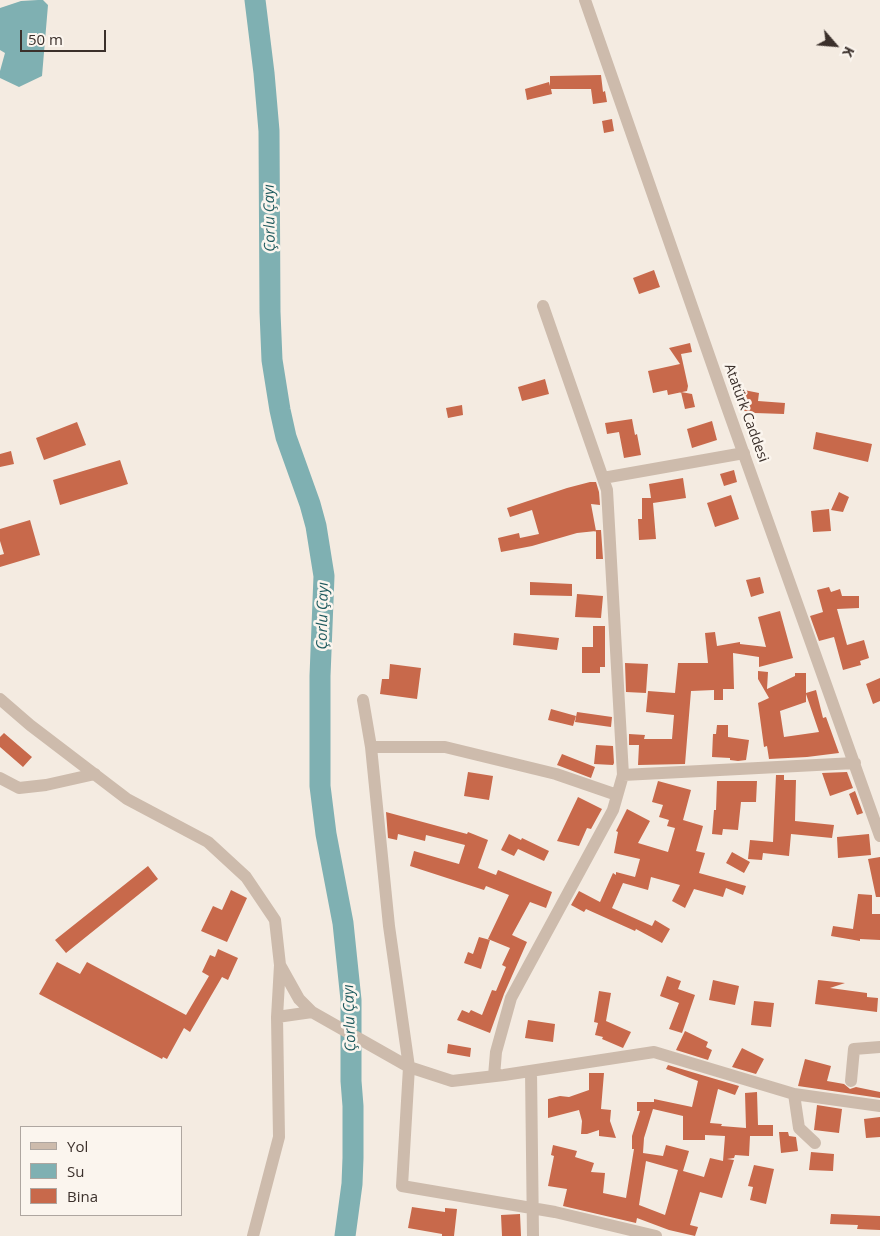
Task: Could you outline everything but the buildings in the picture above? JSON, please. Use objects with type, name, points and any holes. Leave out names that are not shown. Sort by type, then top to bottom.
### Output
[{"type":"street","name":"Atatürk Caddesi","points":[[585,0],[880,836]]},
{"type":"street","points":[[494,1076],[496,1052],[512,998],[613,810],[620,785],[607,490],[542,306]]},
{"type":"street","points":[[603,478],[744,453]]},
{"type":"street","points":[[0,699],[30,725],[127,799],[208,842],[246,877],[275,920],[280,965],[277,1017],[279,1137],[253,1236]]},
{"type":"street","points":[[363,700],[370,747],[389,926],[409,1067],[402,1186],[555,1212],[656,1236]]},
{"type":"street","points":[[370,747],[445,747],[556,774],[601,790],[620,785],[855,763]]},
{"type":"street","points":[[0,778],[19,788],[46,785],[95,774]]},
{"type":"street","points":[[280,965],[299,999],[312,1012],[409,1067],[452,1081],[654,1052],[794,1094],[880,1106]]},
{"type":"street","points":[[277,1017],[312,1012]]},
{"type":"street","points":[[851,1081],[854,1049],[880,1047]]},
{"type":"street","points":[[530,1071],[533,1236]]},
{"type":"street","points":[[794,1094],[799,1128],[815,1143]]},
{"type":"water","points":[[43,0],[48,5],[42,76],[19,87],[0,78],[5,53],[0,50],[0,8],[21,1]]},
{"type":"waterway","name":"Çorlu Çayı","points":[[255,0],[269,131],[272,360],[286,437],[310,504],[316,526],[324,576],[320,676],[320,786],[326,834],[343,923],[351,1000],[353,1158],[352,1184],[345,1236]]}]
